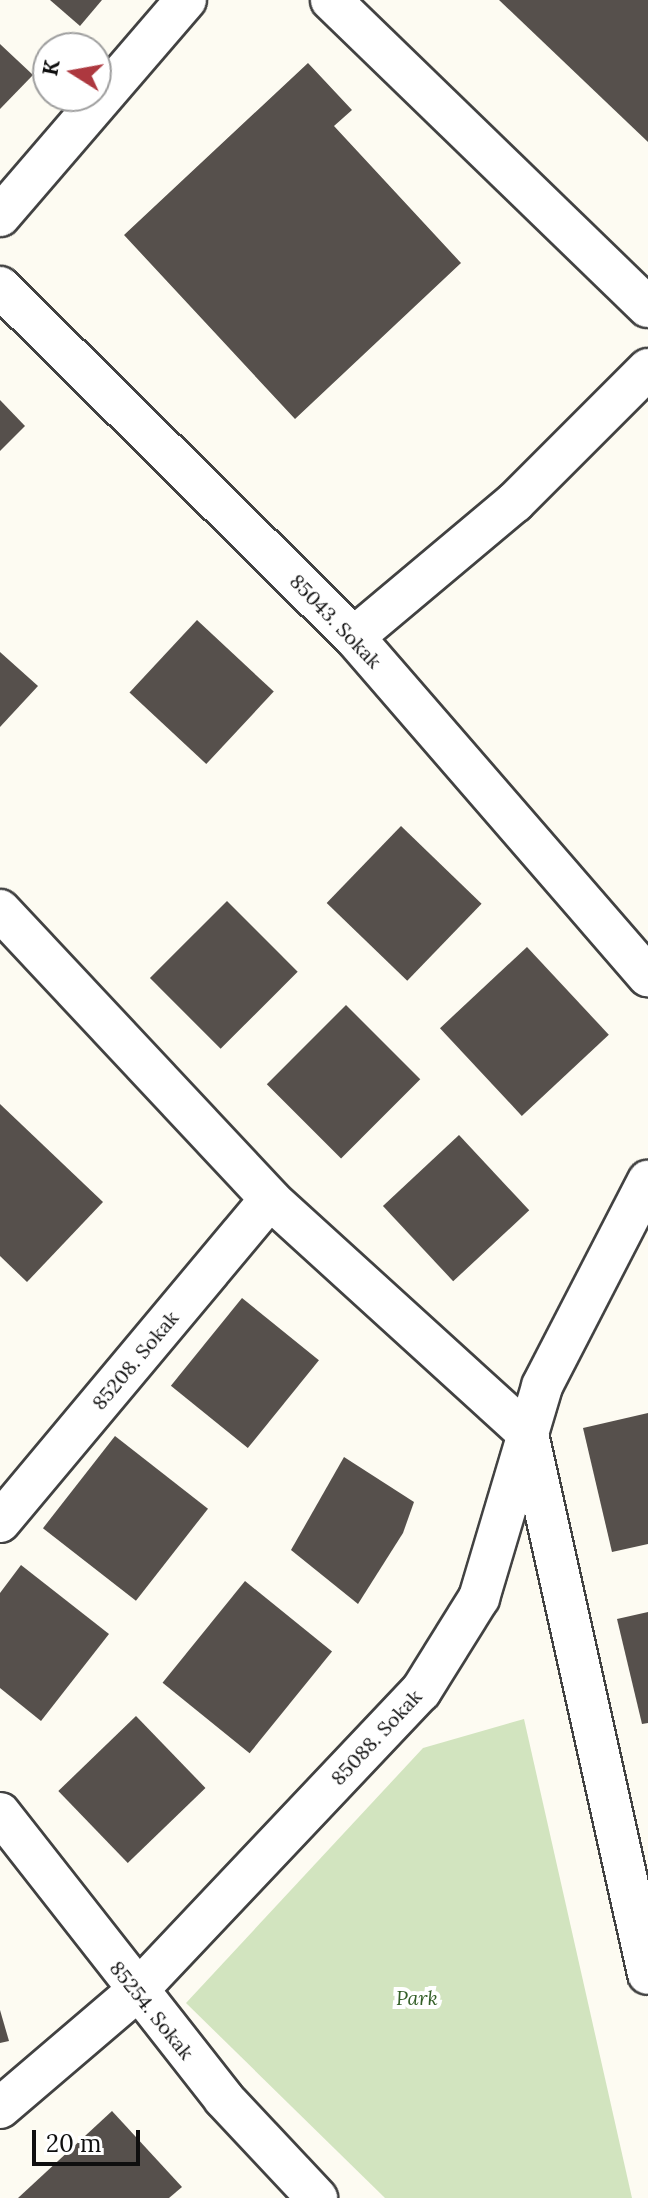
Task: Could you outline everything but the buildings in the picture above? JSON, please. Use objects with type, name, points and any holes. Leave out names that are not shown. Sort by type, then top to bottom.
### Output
[{"type":"street","points":[[0,216],[186,0]]},
{"type":"street","points":[[331,0],[648,307]]},
{"type":"street","name":"85043. Sokak","points":[[0,287],[354,637],[648,977]]},
{"type":"street","points":[[354,637],[515,502],[648,369]]},
{"type":"street","points":[[0,910],[270,1199],[528,1434],[648,1974]]},
{"type":"street","name":"85088. Sokak","points":[[6,2097],[136,1992],[421,1691],[479,1598],[542,1386],[648,1181]]},
{"type":"street","name":"85208. Sokak","points":[[0,1522],[270,1199]]},
{"type":"street","name":"85254. Sokak","points":[[0,1813],[136,1992],[317,2198]]},
{"type":"green space","name":"Park","points":[[524,1719],[632,2198],[385,2198],[186,2003],[423,1748]]}]
